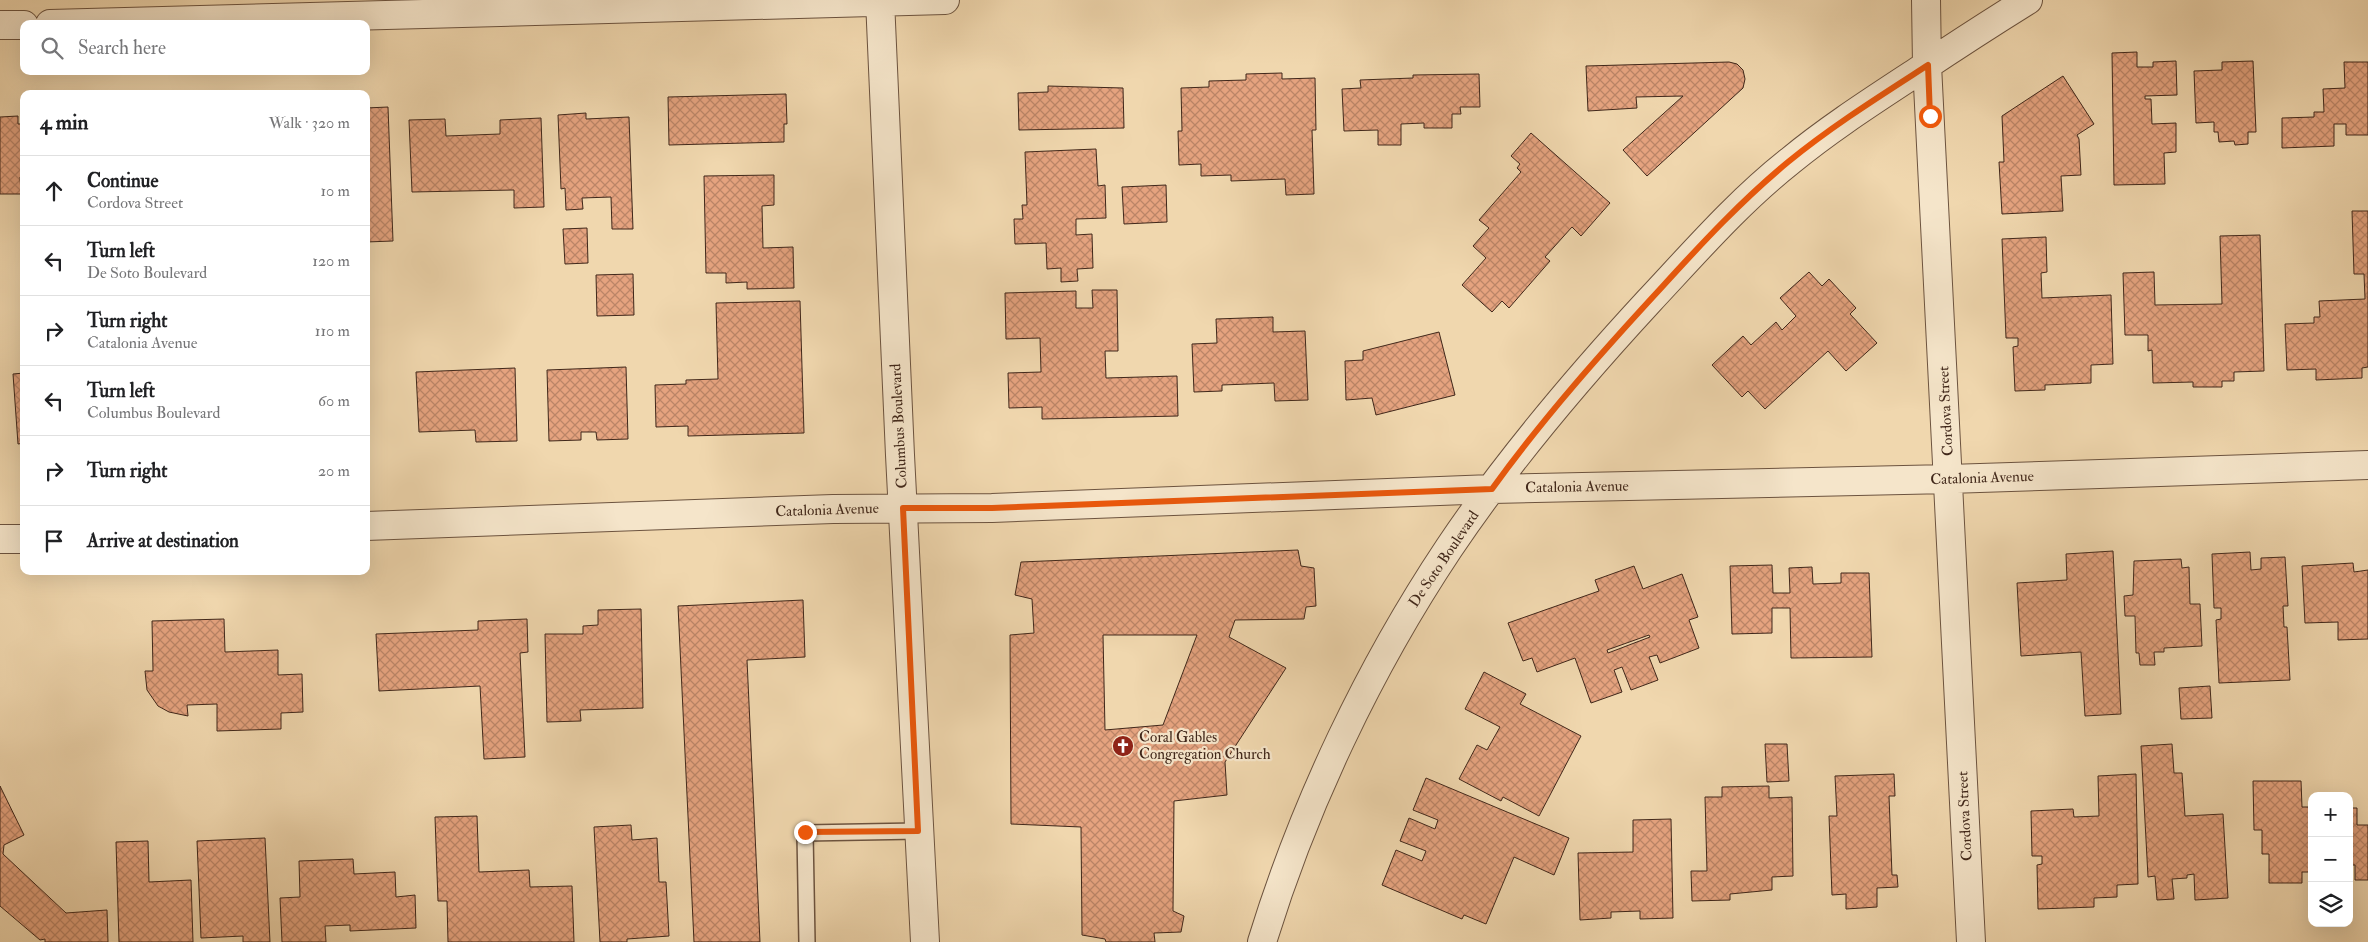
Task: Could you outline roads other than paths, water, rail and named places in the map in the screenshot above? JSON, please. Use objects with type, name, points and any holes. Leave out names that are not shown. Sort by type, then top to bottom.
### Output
[{"type":"street","points":[[194,20],[946,0]]},
{"type":"street","name":"Cordova Street","points":[[1926,0],[1971,942]]},
{"type":"street","name":"De Soto Boulevard","points":[[1262,942],[1308,818],[1353,714],[1389,645],[1450,547],[1553,408],[1598,356],[1717,228],[1755,191],[1818,138],[2028,0]]},
{"type":"street","name":"Columbus Boulevard","points":[[880,1],[918,831],[925,942]]},
{"type":"street","points":[[0,25],[20,24]]},
{"type":"street","name":"Catalonia Avenue","points":[[370,526],[903,508],[992,508],[1492,489],[1949,479],[2368,465]]},
{"type":"street","points":[[0,540],[20,539]]},
{"type":"lane","points":[[807,942],[805,832],[918,831]]},
{"type":"place","name":"Coral Gables Congregation Church","points":[[1123,746]]}]
